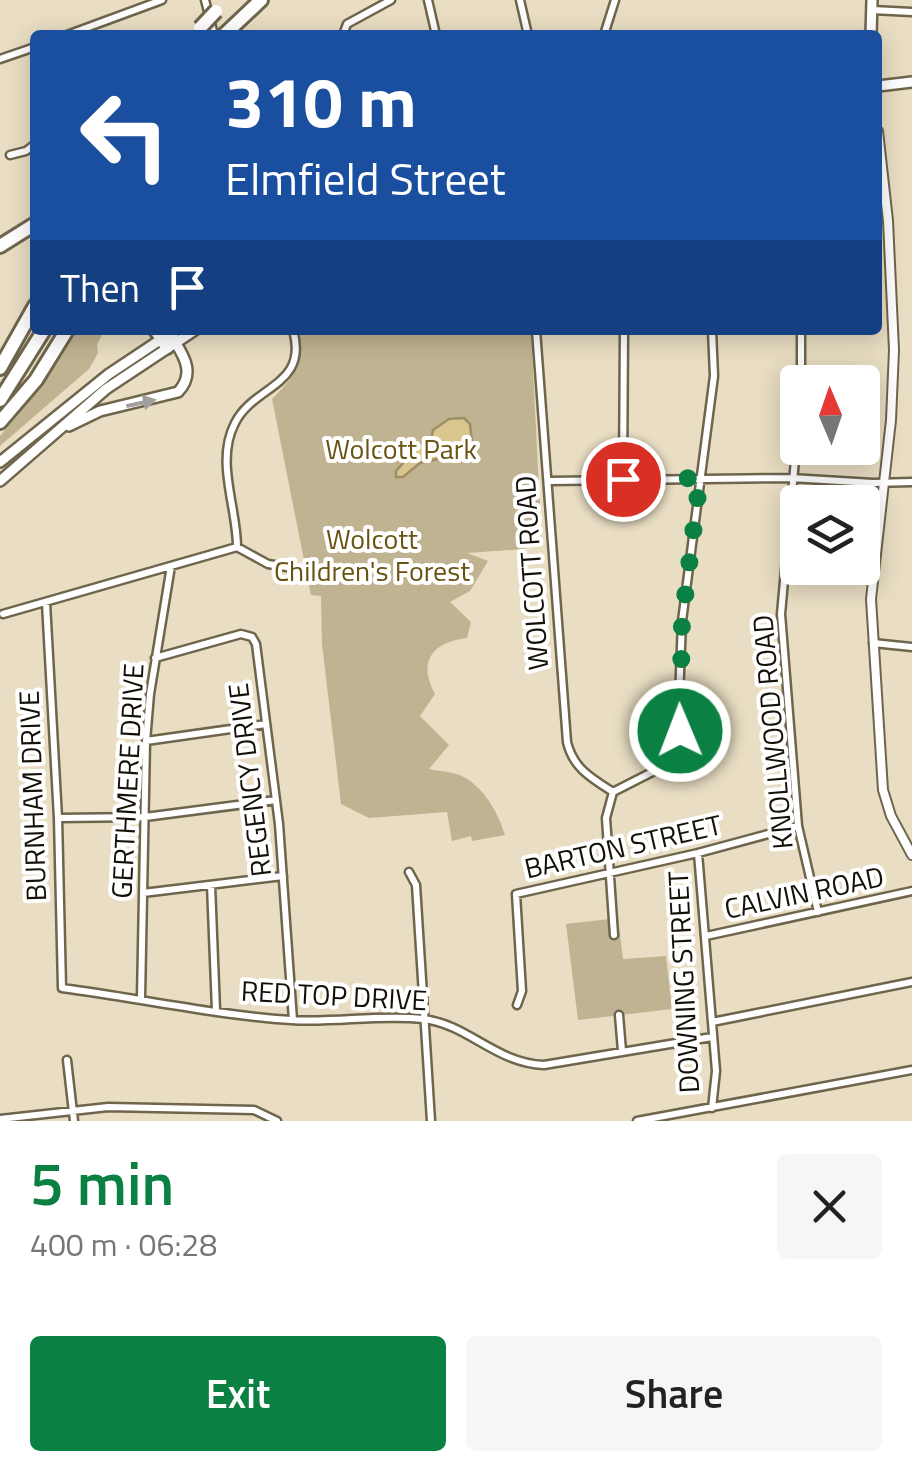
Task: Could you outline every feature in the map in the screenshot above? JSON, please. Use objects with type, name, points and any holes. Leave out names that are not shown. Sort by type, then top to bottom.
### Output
[{"type":"highway","points":[[199,30],[226,0]]},
{"type":"highway","points":[[229,30],[261,0]]},
{"type":"highway","points":[[0,246],[30,227]]},
{"type":"highway","points":[[0,368],[30,315]]},
{"type":"highway","points":[[0,400],[41,335]]},
{"type":"highway","points":[[0,422],[29,389],[64,335]]},
{"type":"main road","points":[[871,30],[872,5]]},
{"type":"main road","points":[[882,86],[912,82]]},
{"type":"main road","points":[[53,434],[100,411],[178,392],[187,380],[188,368],[168,336]]},
{"type":"main road","points":[[0,481],[168,336]]},
{"type":"main road","points":[[0,462],[110,374],[168,336]]},
{"type":"street","points":[[87,30],[162,0]]},
{"type":"street","points":[[204,0],[213,30]]},
{"type":"street","points":[[345,30],[347,24],[391,0]]},
{"type":"street","points":[[428,0],[435,30]]},
{"type":"street","points":[[520,0],[527,30]]},
{"type":"street","points":[[605,30],[614,0]]},
{"type":"street","points":[[872,5],[912,12]]},
{"type":"street","points":[[0,59],[30,48]]},
{"type":"street","points":[[10,155],[30,148]]},
{"type":"street","points":[[882,162],[894,350],[891,420],[872,570],[872,643],[883,790],[891,816],[912,854]]},
{"type":"street","points":[[237,548],[226,456],[228,439],[243,410],[287,375],[295,357],[293,335]]},
{"type":"street","name":"WOLCOTT ROAD","points":[[536,335],[570,758],[612,792]]},
{"type":"street","points":[[623,479],[624,335]]},
{"type":"street","points":[[614,936],[606,818],[612,792],[662,767],[677,750],[682,621],[714,376],[712,335]]},
{"type":"street","points":[[800,365],[801,335]]},
{"type":"street","name":"KNOLLWOOD ROAD","points":[[793,465],[782,614],[798,826],[818,912]]},
{"type":"street","points":[[548,481],[791,478],[912,482]]},
{"type":"street","points":[[3,614],[237,548],[268,564],[292,568]]},
{"type":"street","name":"GERTHMERE DRIVE","points":[[141,999],[146,741],[171,566]]},
{"type":"street","name":"BURNHAM DRIVE","points":[[46,603],[58,818],[62,988]]},
{"type":"street","name":"REGENCY DRIVE","points":[[155,658],[242,634],[252,637],[284,876],[292,1020]]},
{"type":"street","points":[[872,643],[912,647]]},
{"type":"street","points":[[146,741],[266,724]]},
{"type":"street","points":[[58,818],[144,817],[276,800]]},
{"type":"street","name":"BARTON STREET","points":[[517,1005],[522,991],[516,894],[798,826]]},
{"type":"street","name":"DOWNING STREET","points":[[698,853],[716,1071],[712,1108]]},
{"type":"street","points":[[409,872],[416,886],[430,1121]]},
{"type":"street","points":[[143,893],[284,876]]},
{"type":"street","points":[[211,885],[216,1010]]},
{"type":"street","name":"CALVIN ROAD","points":[[706,936],[912,892]]},
{"type":"street","points":[[712,1022],[912,982]]},
{"type":"street","name":"RED TOP DRIVE","points":[[62,988],[292,1020],[424,1018],[451,1026],[504,1058],[524,1064],[544,1065],[712,1036]]},
{"type":"street","points":[[619,1015],[622,1051]]},
{"type":"street","points":[[67,1060],[74,1121]]},
{"type":"street","points":[[637,1121],[912,1070]]},
{"type":"street","points":[[0,1119],[73,1109],[254,1110],[277,1121]]},
{"type":"green space","points":[[72,335],[102,335],[89,369],[0,446],[0,436]]},
{"type":"green space","name":"Wolcott Park","points":[[299,335],[531,335],[541,528],[524,533],[525,549],[467,553],[488,561],[470,591],[450,602],[471,622],[467,638],[445,644],[432,655],[428,672],[435,694],[420,716],[449,745],[429,769],[458,775],[477,787],[494,810],[505,835],[452,841],[447,812],[369,818],[341,804],[322,644],[321,596],[311,595],[272,399],[296,368]]},
{"type":"green space","points":[[618,918],[623,959],[666,956],[672,1009],[578,1020],[566,924]]},
{"type":"shaded area","points":[[464,418],[470,424],[473,451],[420,463],[403,477],[396,477],[405,461],[397,450],[408,452],[431,440],[433,430],[449,419]]},
{"type":"route","points":[[623,479],[700,478],[682,621],[680,731]]},
{"type":"park label","name":"Wolcott Children's Forest","points":[[372,554]]}]
